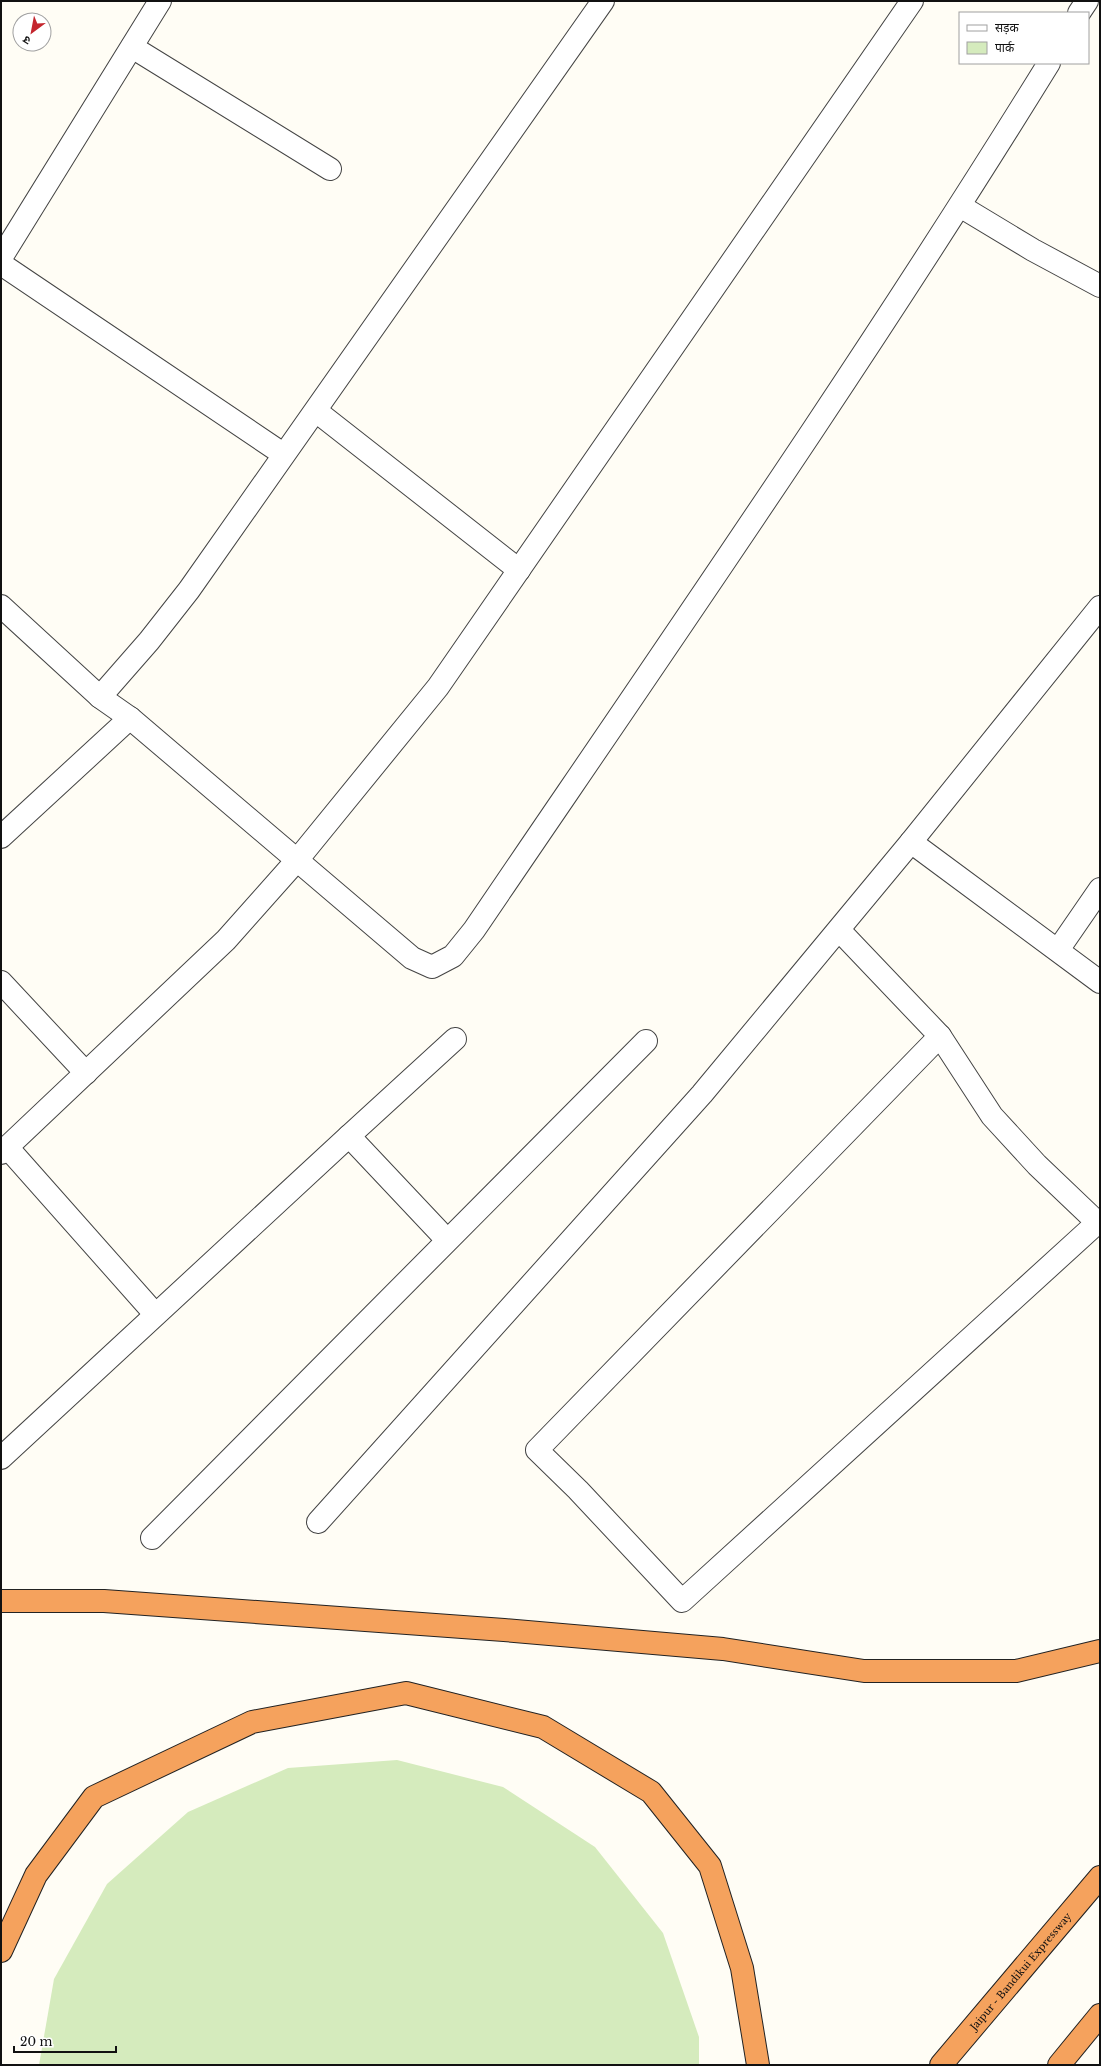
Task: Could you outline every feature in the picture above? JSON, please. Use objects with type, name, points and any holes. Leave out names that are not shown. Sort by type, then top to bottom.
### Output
[{"type":"highway","points":[[1,1601],[104,1601],[504,1630],[723,1649],[864,1672],[1016,1671],[1100,1651]]},
{"type":"highway","points":[[1,1951],[36,1875],[94,1797],[252,1722],[406,1692],[543,1727],[651,1792],[710,1866],[742,1968],[758,2065]]},
{"type":"highway","name":"Jaipur - Bandikui Expressway","points":[[941,2065],[1100,1877]]},
{"type":"highway","points":[[1059,2065],[1100,2015]]},
{"type":"street","points":[[1,258],[160,1]]},
{"type":"street","points":[[100,697],[149,641],[189,590],[283,454],[316,411],[603,1]]},
{"type":"street","points":[[155,1314],[4,1150],[226,940],[298,859],[438,687],[912,1]]},
{"type":"street","points":[[1081,12],[1087,1]]},
{"type":"street","points":[[132,46],[330,169]]},
{"type":"street","points":[[1,606],[100,697],[130,718],[298,859],[412,958],[432,967],[453,956],[478,923],[665,649],[960,206],[1048,64]]},
{"type":"street","points":[[960,206],[1033,250],[1100,286]]},
{"type":"street","points":[[1,264],[283,454]]},
{"type":"street","points":[[316,411],[519,570]]},
{"type":"street","points":[[318,1522],[702,1094],[911,842],[1100,607]]},
{"type":"street","points":[[1,837],[130,718]]},
{"type":"street","points":[[911,842],[1100,982]]},
{"type":"street","points":[[1058,950],[1100,889]]},
{"type":"street","points":[[838,930],[940,1036],[992,1116],[1037,1165],[1098,1224],[682,1601],[578,1490],[538,1450],[940,1036]]},
{"type":"street","points":[[1,982],[86,1072]]},
{"type":"street","points":[[1,1458],[454,1039]]},
{"type":"street","points":[[152,1538],[646,1041]]},
{"type":"street","points":[[349,1136],[447,1240]]},
{"type":"green space","points":[[397,1760],[503,1787],[595,1847],[663,1933],[699,2037],[699,2065],[39,2065],[54,1979],[107,1884],[188,1812],[288,1768]]}]
